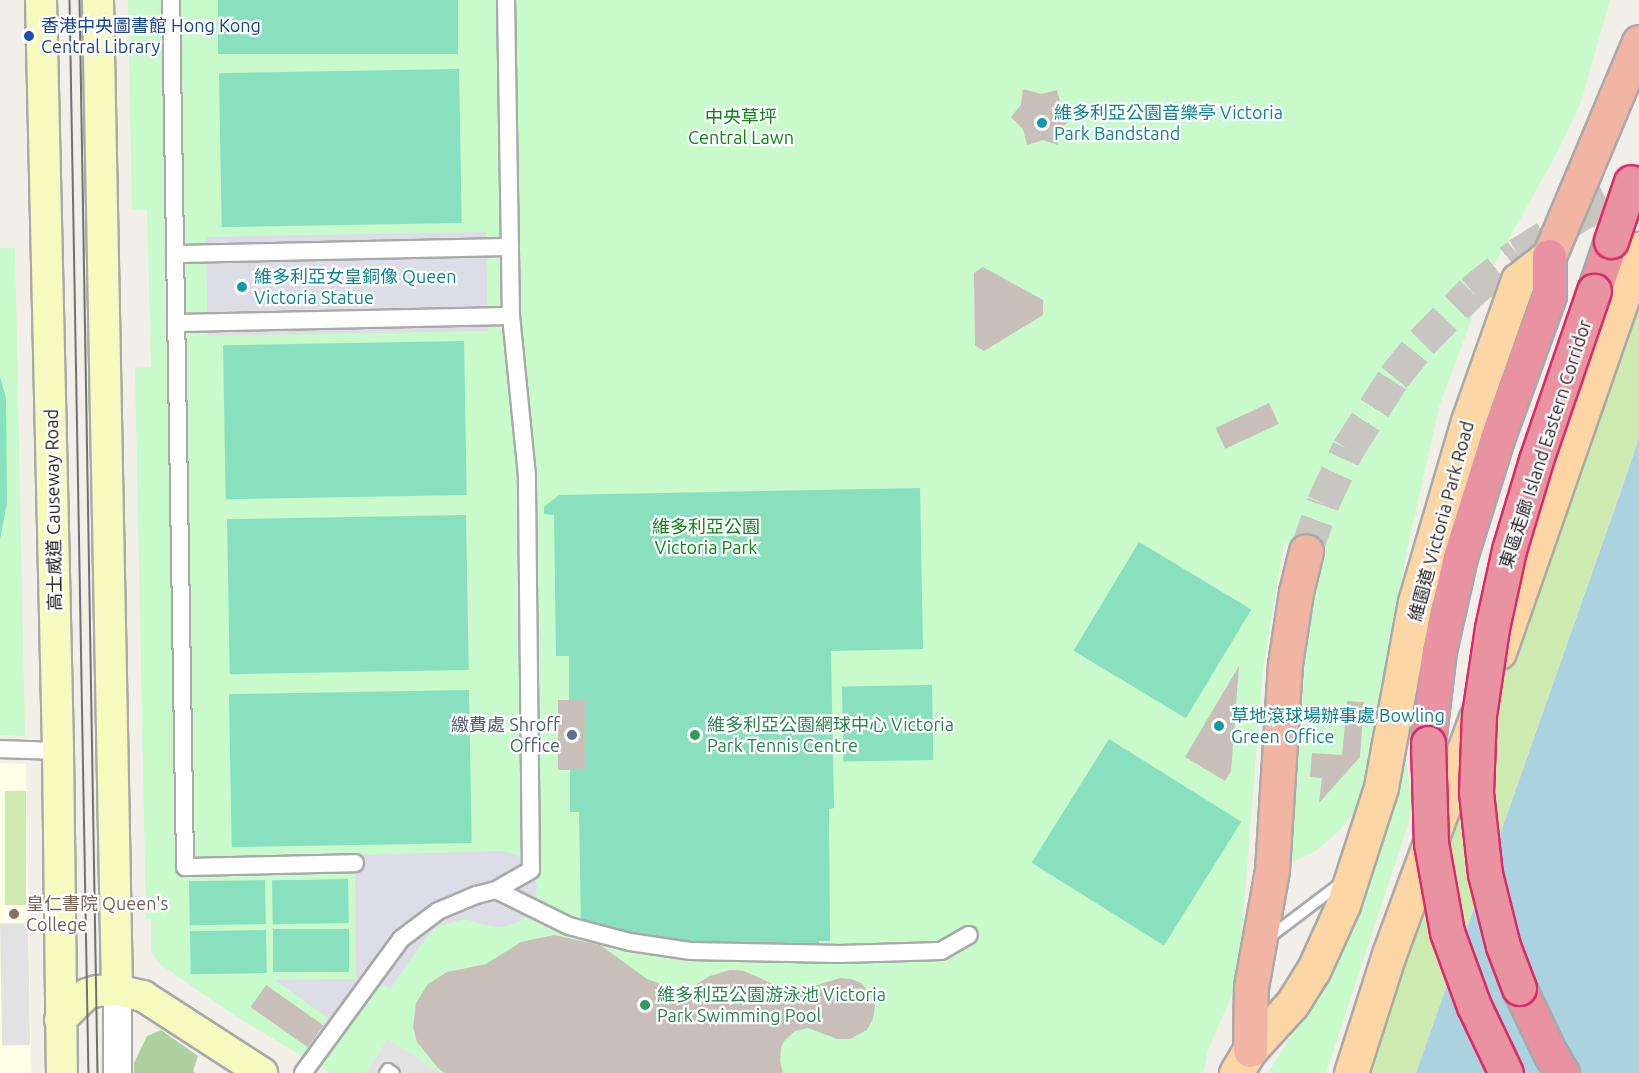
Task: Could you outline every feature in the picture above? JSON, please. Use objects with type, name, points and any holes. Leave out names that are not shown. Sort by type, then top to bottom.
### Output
[{"type":"highway","name":"維園道 Victoria Park Road","points":[[1549,256],[1639,42]]},
{"type":"highway","name":"東區走廊 Island Eastern Corridor","points":[[1563,1073],[1550,1053],[1519,988],[1491,906],[1479,833],[1476,752],[1484,671],[1509,550],[1536,460],[1635,173]]},
{"type":"highway","points":[[1506,1073],[1470,996],[1447,932],[1431,843],[1428,742],[1439,651],[1460,557],[1497,439],[1549,295],[1549,256]]},
{"type":"highway","points":[[1243,1061],[1251,987],[1272,870],[1285,664],[1296,592],[1306,551]]},
{"type":"main road","name":"高士威道 Causeway Road","points":[[41,0],[58,751],[62,1073]]},
{"type":"main road","points":[[98,0],[117,990]]},
{"type":"main road","points":[[1351,1073],[1389,954],[1479,710],[1639,249]]},
{"type":"main road","name":"維園道 Victoria Park Road","points":[[1243,1061],[1292,1004],[1313,971],[1355,872],[1381,788],[1415,602],[1468,421],[1518,280],[1549,256]]},
{"type":"main road","points":[[60,1020],[87,994],[117,990],[142,996],[262,1073]]},
{"type":"street","points":[[171,0],[185,867],[355,863]]},
{"type":"street","points":[[303,1073],[401,939],[438,911],[466,898],[496,890],[531,870],[527,476],[511,316],[506,0]]},
{"type":"street","points":[[175,254],[510,247]]},
{"type":"street","points":[[176,323],[511,316]]},
{"type":"street","points":[[0,749],[58,751]]},
{"type":"street","points":[[496,890],[569,926],[630,942],[691,951],[840,954],[941,951],[969,935]]},
{"type":"street","points":[[117,990],[117,1073]]},
{"type":"lane","points":[[1260,944],[1355,872]]},
{"type":"lane","points":[[385,1073],[388,1069],[394,1073]]},
{"type":"shaded area","points":[[486,232],[488,331],[208,336],[206,237]]},
{"type":"shaded area","name":"皇仁書院 Queen's College","points":[[0,763],[26,764],[31,1073],[0,1073]]},
{"type":"shaded area","points":[[502,851],[515,854],[526,862],[533,873],[537,886],[535,899],[529,912],[520,921],[507,926],[494,927],[464,919],[439,926],[426,938],[390,989],[380,983],[320,1067],[302,1056],[328,1018],[275,980],[356,979],[355,855]]},
{"type":"shaded area","points":[[0,923],[28,923],[30,1045],[2,1045]]},
{"type":"shaded area","points":[[387,1039],[441,1073],[366,1073]]},
{"type":"green space","name":"維多利亞公園 Victoria Park","points":[[128,0],[1610,0],[1581,102],[1558,151],[1487,278],[1439,407],[1406,555],[1373,738],[1356,810],[1338,832],[1314,852],[1291,862],[1309,609],[1326,554],[1284,543],[1263,668],[1238,981],[1208,1050],[1204,1073],[441,1073],[387,1040],[366,1073],[330,1073],[237,1017],[161,965],[151,952],[151,919],[146,919],[135,368],[151,367],[147,210],[132,210]]},
{"type":"green space","points":[[218,0],[458,0],[458,54],[218,54]]},
{"type":"green space","points":[[459,69],[462,223],[222,227],[219,73]]},
{"type":"green space","points":[[0,248],[15,248],[25,736],[0,735]]},
{"type":"green space","points":[[1639,286],[1639,438],[1416,1073],[1372,1073],[1406,956]]},
{"type":"green space","points":[[464,341],[467,495],[226,499],[223,345]]},
{"type":"green space","points":[[0,377],[6,398],[7,503],[0,539]]},
{"type":"green space","name":"維多利亞公園網球中心 Victoria Park Tennis Centre","points":[[920,488],[923,649],[831,651],[834,808],[829,809],[830,941],[819,941],[819,947],[702,943],[613,934],[581,925],[579,812],[570,812],[570,770],[559,770],[558,701],[569,700],[569,656],[556,656],[554,515],[544,514],[544,507],[559,495]]},
{"type":"green space","points":[[466,515],[469,670],[230,674],[227,519]]},
{"type":"green space","points":[[1139,542],[1251,609],[1186,718],[1074,651]]},
{"type":"green space","points":[[932,685],[933,760],[843,762],[842,687]]},
{"type":"green space","points":[[469,690],[472,843],[232,847],[229,694]]},
{"type":"green space","points":[[1109,739],[1241,822],[1164,945],[1032,863]]},
{"type":"green space","points":[[1404,744],[1413,809],[1326,1073],[1268,1073],[1320,988]]},
{"type":"green space","points":[[5,791],[26,791],[26,905],[5,905]]},
{"type":"green space","points":[[348,879],[349,923],[273,924],[272,880]]},
{"type":"green space","points":[[265,880],[266,924],[190,925],[189,881]]},
{"type":"green space","points":[[273,929],[349,929],[349,972],[273,972]]},
{"type":"green space","points":[[266,930],[267,973],[191,974],[190,931]]},
{"type":"green space","points":[[161,1030],[198,1056],[193,1071],[195,1073],[134,1073],[134,1063],[147,1036]]},
{"type":"water","points":[[1639,438],[1639,1073],[1416,1073],[1618,499]]},
{"type":"building","name":"維多利亞公園音樂亭 Victoria Park Bandstand","points":[[1023,89],[1041,94],[1057,90],[1061,106],[1072,116],[1061,130],[1058,145],[1043,140],[1027,145],[1023,129],[1011,117],[1021,105]]},
{"type":"building","points":[[983,267],[1043,300],[1043,315],[984,351],[975,345],[974,273]]},
{"type":"building","points":[[1269,403],[1279,424],[1225,449],[1216,428]]},
{"type":"building","name":"草地滾球場辦事處 Bowling Green Office","points":[[1239,666],[1231,771],[1225,781],[1185,757]]},
{"type":"building","name":"繳費處 Shroff Office","points":[[558,700],[585,700],[585,770],[558,770]]},
{"type":"building","points":[[1347,701],[1364,702],[1360,757],[1319,803],[1322,778],[1310,777],[1312,753],[1342,755]]},
{"type":"building","name":"維多利亞公園游泳池 Victoria Park Swimming Pool","points":[[554,935],[600,945],[647,979],[678,990],[689,989],[710,976],[730,970],[744,971],[773,984],[796,988],[811,987],[840,978],[851,979],[861,983],[871,994],[875,1006],[873,1019],[867,1030],[850,1039],[837,1039],[808,1028],[795,1031],[784,1041],[781,1048],[780,1061],[783,1073],[444,1073],[438,1068],[417,1042],[413,1027],[416,1003],[428,984],[447,972],[486,964],[521,942]]},
{"type":"building","points":[[266,985],[323,1025],[308,1047],[251,1007]]},
{"type":"tunnel","points":[[1306,551],[1323,503],[1348,449],[1394,377],[1422,342],[1472,291],[1518,254],[1578,216],[1639,184]]},
{"type":"tram line","points":[[70,0],[89,1073]]},
{"type":"tram line","points":[[80,0],[98,1073]]},
{"type":"place","name":"香港中央圖書館 Hong Kong Central Library","points":[[29,36]]},
{"type":"place","name":"維多利亞公園音樂亭 Victoria Park Bandstand","points":[[1042,123]]},
{"type":"place","name":"維多利亞女皇銅像 Queen Victoria Statue","points":[[242,287]]},
{"type":"place","name":"草地滾球場辦事處 Bowling Green Office","points":[[1219,726]]},
{"type":"place","name":"繳費處 Shroff Office","points":[[572,735]]},
{"type":"place","name":"維多利亞公園網球中心 Victoria Park Tennis Centre","points":[[695,735]]},
{"type":"place","name":"皇仁書院 Queen's College","points":[[14,914]]},
{"type":"place","name":"維多利亞公園游泳池 Victoria Park Swimming Pool","points":[[645,1005]]},
{"type":"park label","name":"中央草坪 Central Lawn","points":[[741,127]]}]
